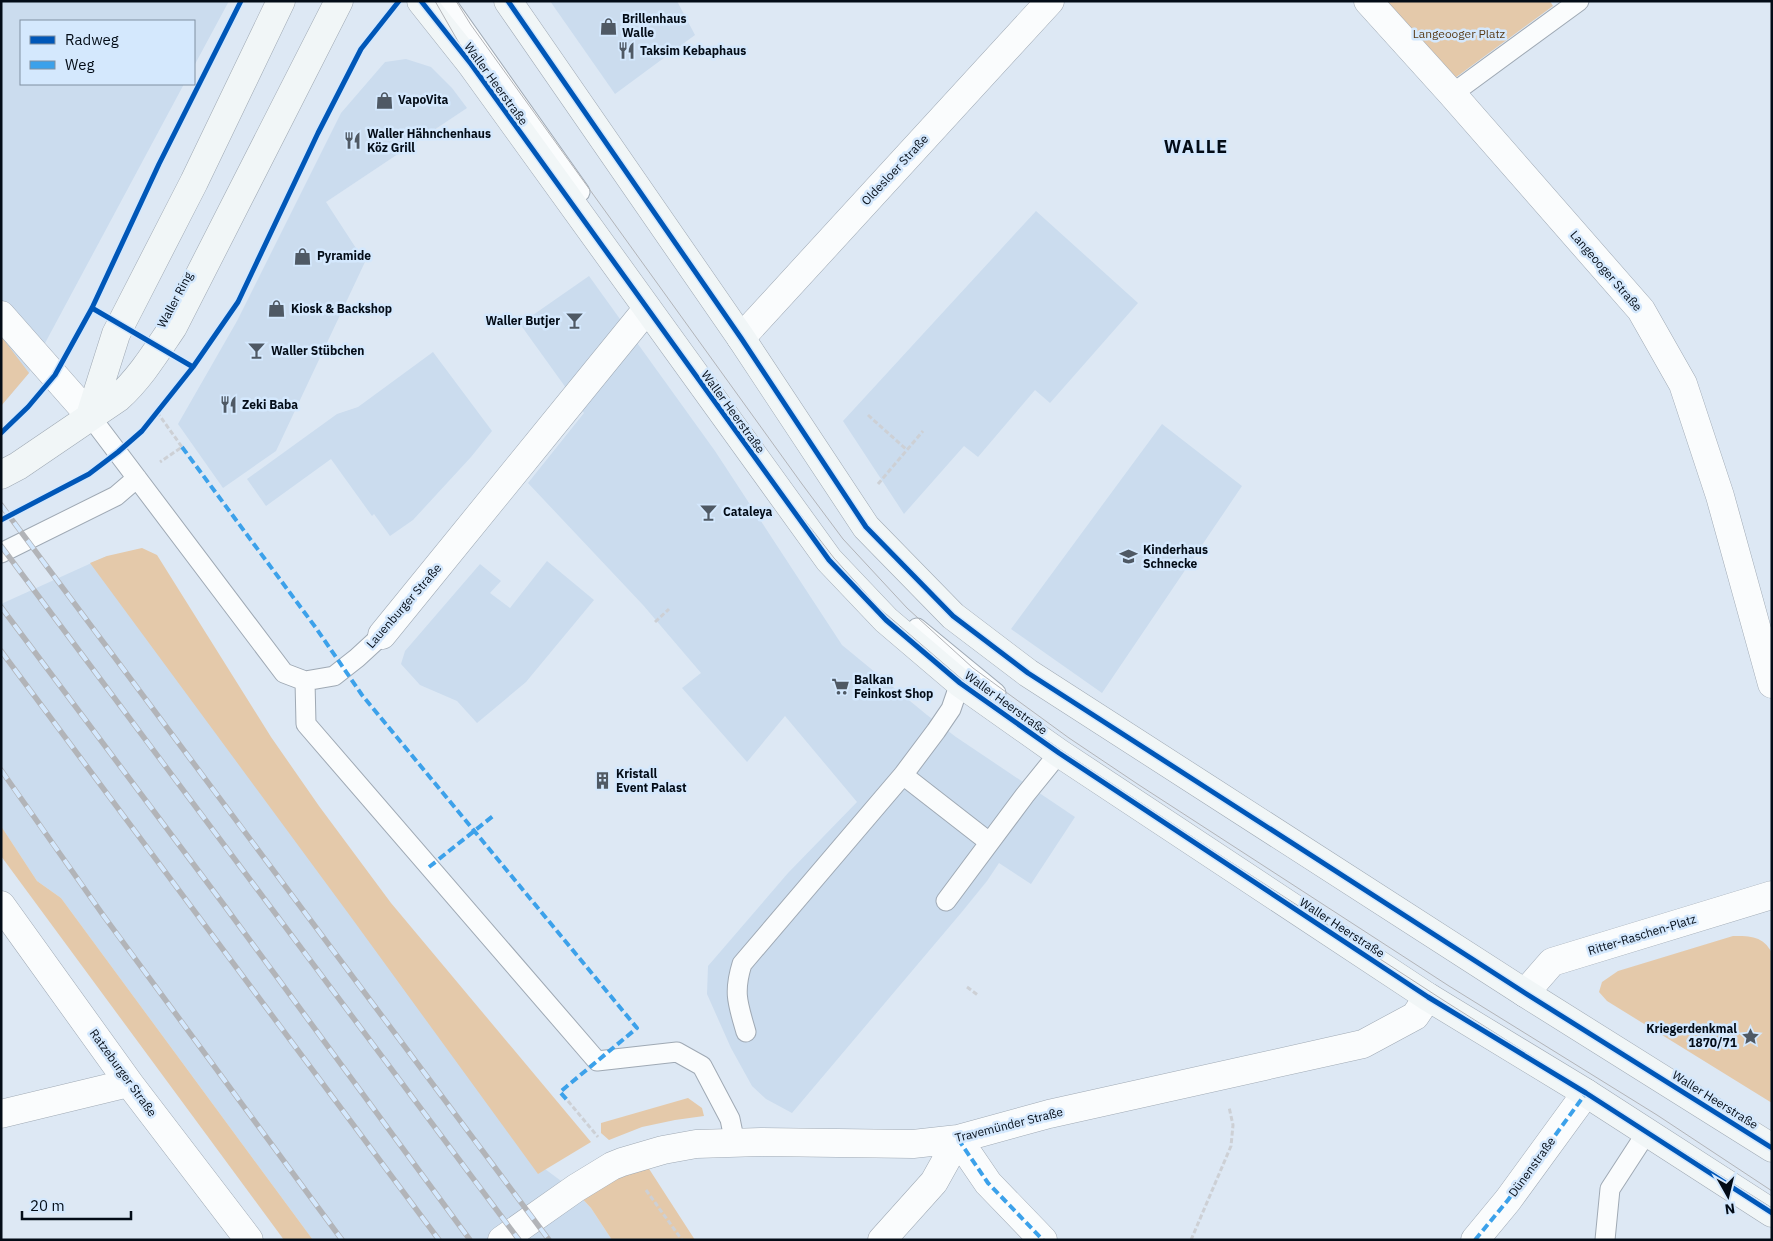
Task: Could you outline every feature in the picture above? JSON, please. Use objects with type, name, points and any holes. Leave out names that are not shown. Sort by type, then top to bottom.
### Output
[{"type":"main road","points":[[90,416],[116,334],[194,182],[282,1]]},
{"type":"main road","name":"Waller Ring","points":[[10,471],[118,398],[133,385],[145,370],[173,326],[339,1]]},
{"type":"main road","name":"Waller Heerstraße","points":[[508,1],[741,338],[866,527],[953,616],[1028,673],[1525,993],[1772,1148]]},
{"type":"main road","name":"Waller Heerstraße","points":[[429,3],[829,560],[886,620],[960,683],[1058,753],[1428,997],[1586,1093],[1772,1213]]},
{"type":"street","name":"Oldesloer Straße","points":[[741,338],[1050,1]]},
{"type":"street","name":"Langeooger Straße","points":[[1368,1],[1641,310],[1683,384],[1720,496],[1772,684]]},
{"type":"street","name":"Lauenburger Straße","points":[[382,634],[647,309]]},
{"type":"street","points":[[1,315],[90,416]]},
{"type":"street","name":"Ritter-Raschen-Platz","points":[[1525,993],[1552,962],[1772,896]]},
{"type":"street","name":"Ratzeburger Straße","points":[[1,905],[129,1083],[248,1240]]},
{"type":"street","name":"Travemünder Straße","points":[[502,1240],[576,1188],[622,1162],[663,1150],[696,1144],[762,1142],[913,1144],[958,1139],[1049,1114],[1363,1044],[1415,1016],[1428,997]]},
{"type":"street","points":[[1,1114],[129,1083]]},
{"type":"street","name":"Dünenstraße","points":[[1474,1240],[1508,1200],[1586,1093]]},
{"type":"street","points":[[882,1240],[934,1182],[958,1139],[988,1182],[1043,1240]]},
{"type":"lane","points":[[429,3],[841,555],[896,611],[970,673],[1064,743],[1446,993],[1653,1122],[1772,1199]]},
{"type":"lane","points":[[1452,94],[1569,4]]},
{"type":"lane","points":[[90,416],[284,673],[305,682],[306,724],[597,1061],[677,1052],[702,1066],[730,1119],[735,1143]]},
{"type":"lane","points":[[1,552],[116,496],[137,478]]},
{"type":"lane","name":"Lauenburger Straße","points":[[305,682],[334,676],[357,658],[382,634]]},
{"type":"lane","points":[[746,1032],[736,992],[742,964],[903,775],[951,709],[960,683]]},
{"type":"lane","points":[[946,901],[1058,753]]},
{"type":"lane","points":[[903,775],[989,842]]},
{"type":"lane","points":[[1605,1240],[1610,1189],[1647,1132]]},
{"type":"path","points":[[137,478],[182,447],[157,412]]},
{"type":"path","points":[[868,415],[907,450]]},
{"type":"path","points":[[855,511],[923,431]]},
{"type":"path","points":[[655,622],[669,610]]},
{"type":"path","points":[[967,987],[979,996]]},
{"type":"path","points":[[1191,1240],[1231,1146],[1233,1126],[1222,1074]]},
{"type":"path","points":[[568,1101],[596,1135]]},
{"type":"path","points":[[650,1195],[682,1240]]},
{"type":"shaded area","points":[[1,1],[229,1],[195,64],[195,20],[20,20],[20,85],[183,85],[29,373],[1,406]]},
{"type":"shaded area","points":[[550,1],[677,1],[695,35],[615,94]]},
{"type":"shaded area","points":[[406,59],[431,67],[452,88],[467,108],[326,202],[365,262],[276,451],[223,488],[178,424],[237,321],[341,113],[385,62]]},
{"type":"shaded area","points":[[1036,211],[1138,303],[1050,403],[1035,390],[978,457],[964,446],[904,514],[843,421]]},
{"type":"shaded area","points":[[589,276],[715,451],[842,645],[956,737],[1075,817],[1031,884],[999,863],[961,913],[792,1113],[766,1099],[752,1086],[731,1048],[707,994],[708,966],[788,873],[857,802],[785,716],[747,762],[682,688],[701,673],[643,605],[528,483],[584,413],[520,324]]},
{"type":"shaded area","points":[[433,352],[492,431],[471,457],[413,520],[390,536],[374,514],[372,516],[331,459],[266,506],[247,479],[337,414],[358,407]]},
{"type":"shaded area","name":"Kinderhaus Schnecke","points":[[1162,424],[1242,486],[1102,693],[1011,629]]},
{"type":"shaded area","points":[[107,556],[545,1169],[576,1192],[591,1208],[612,1240],[313,1240],[61,898],[37,881],[1,826],[1,604]]},
{"type":"shaded area","points":[[547,561],[594,600],[526,682],[477,723],[457,701],[420,685],[401,664],[405,651],[480,564],[501,581],[490,593],[510,608]]},
{"type":"green space","name":"Langeooger Platz","points":[[1387,1],[1550,1],[1553,6],[1455,78]]},
{"type":"green space","points":[[1,336],[29,373],[1,406]]},
{"type":"green space","points":[[142,548],[157,555],[271,737],[319,806],[391,903],[591,1142],[538,1174],[90,563],[107,556]]},
{"type":"green space","points":[[1,826],[37,881],[61,898],[313,1240],[284,1240],[1,856]]},
{"type":"green space","points":[[1733,936],[1756,938],[1765,943],[1772,953],[1772,1103],[1607,1001],[1599,992],[1602,982],[1618,971]]},
{"type":"green space","points":[[688,1098],[702,1108],[704,1116],[642,1127],[609,1140],[601,1133],[601,1123]]},
{"type":"green space","points":[[642,1158],[695,1240],[612,1240],[591,1208],[576,1192]]},
{"type":"tram line","points":[[435,1],[459,43],[793,505],[834,558],[879,608],[965,682],[1061,750],[1443,1000],[1772,1208]]},
{"type":"tram line","points":[[456,1],[471,25],[843,539],[907,608],[973,668],[1069,738],[1139,785],[1449,986],[1657,1115],[1772,1191]]},
{"type":"railway","points":[[1,505],[549,1240]]},
{"type":"railway","points":[[1,546],[519,1240]]},
{"type":"railway","points":[[1,607],[224,905],[470,1240]]},
{"type":"railway","points":[[1,651],[439,1240]]},
{"type":"railway","points":[[1,770],[103,915],[342,1240]]},
{"type":"marked path","points":[[182,447],[316,628],[362,695],[637,1028],[560,1092],[568,1101]]},
{"type":"marked path","points":[[439,859],[493,816]]},
{"type":"marked path","points":[[429,867],[437,861]]},
{"type":"marked path","points":[[1475,1240],[1508,1200],[1586,1093]]},
{"type":"marked path","points":[[958,1139],[988,1183],[1043,1240]]},
{"type":"cycle path","points":[[1,433],[28,407],[55,375],[92,308],[159,164],[241,1]]},
{"type":"cycle path","points":[[1,520],[89,474],[118,452],[142,431],[193,367],[238,302],[318,133],[361,49],[399,1]]},
{"type":"cycle path","points":[[421,1],[471,64],[829,560],[886,620],[960,683],[1059,753],[1428,997],[1586,1093],[1772,1213]]},
{"type":"cycle path","points":[[508,1],[741,338],[866,527],[953,616],[1028,673],[1525,993],[1772,1148]]},
{"type":"cycle path","points":[[92,308],[193,367]]},
{"type":"place","name":"Brillenhaus Walle","points":[[608,26]]},
{"type":"place","name":"Taksim Kebaphaus","points":[[626,51]]},
{"type":"place","name":"VapoVita","points":[[384,100]]},
{"type":"place","name":"Waller Hähnchenhaus Köz Grill","points":[[353,141]]},
{"type":"place","name":"Pyramide","points":[[303,256]]},
{"type":"place","name":"Kiosk & Backshop","points":[[277,309]]},
{"type":"place","name":"Waller Butjer","points":[[574,321]]},
{"type":"place","name":"Waller Stübchen","points":[[257,351]]},
{"type":"place","name":"Zeki Baba","points":[[228,405]]},
{"type":"place","name":"Cataleya","points":[[709,512]]},
{"type":"place","name":"Kinderhaus Schnecke","points":[[1129,557]]},
{"type":"place","name":"Balkan Feinkost Shop","points":[[840,687]]},
{"type":"place","name":"Kristall Event Palast","points":[[602,781]]},
{"type":"place","name":"Kriegerdenkmal 1870/71","points":[[1751,1036]]},
{"type":"district","name":"WALLE","points":[[1196,147]]}]
